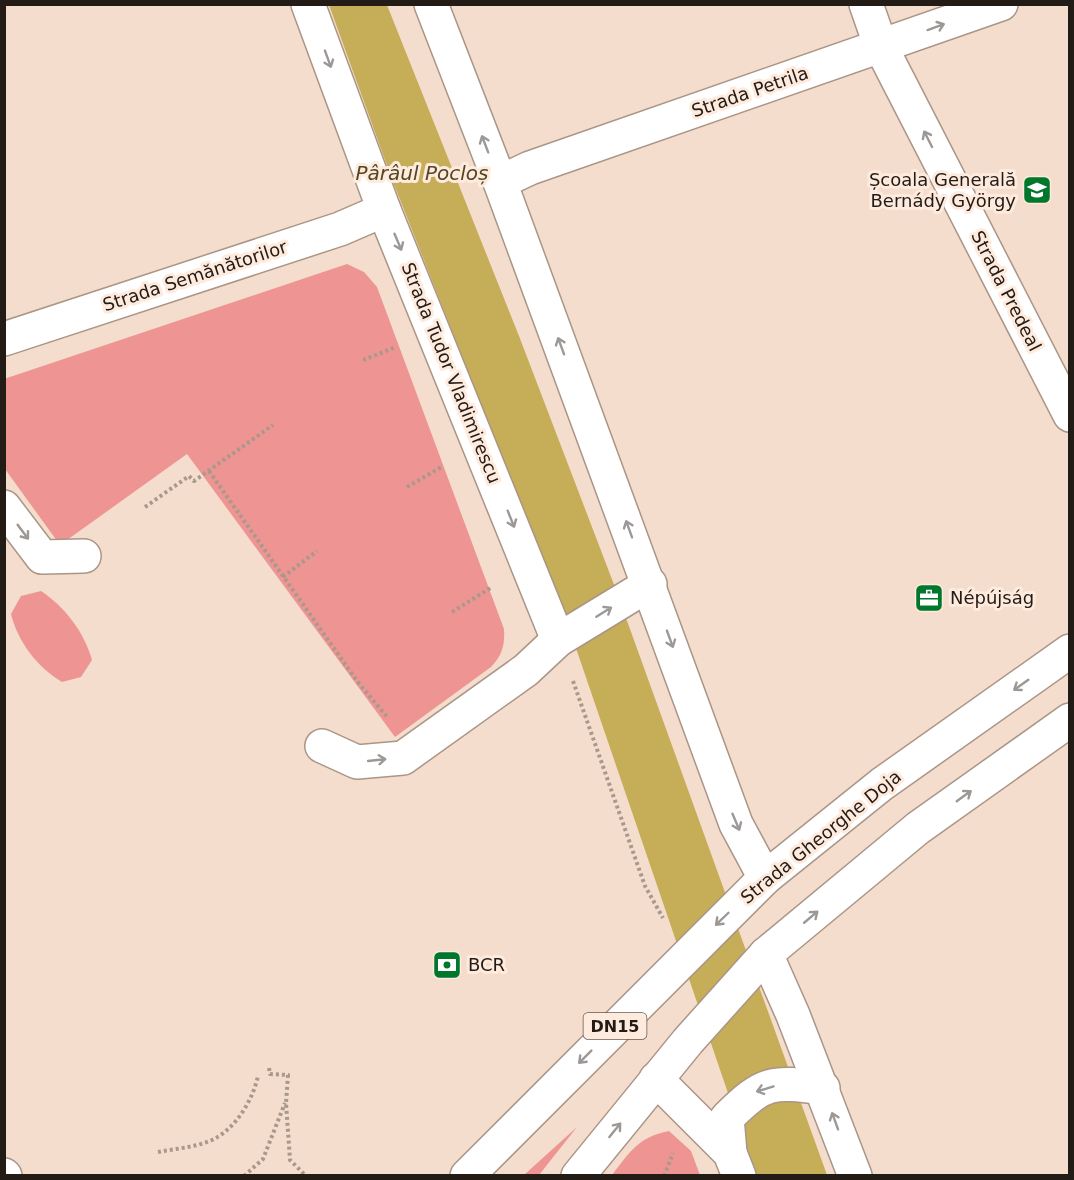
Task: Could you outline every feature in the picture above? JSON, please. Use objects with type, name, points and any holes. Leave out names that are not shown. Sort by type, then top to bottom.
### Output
[{"type":"street","name":"Strada Tudor Vladimirescu","points":[[308,4],[384,210],[558,640]]},
{"type":"street","points":[[431,4],[650,584],[736,824],[765,878]]},
{"type":"street","name":"Strada Predeal","points":[[866,4],[881,47],[1070,415]]},
{"type":"street","name":"Strada Petrila","points":[[500,182],[530,168],[1000,4]]},
{"type":"street","name":"Strada Semănătorilor","points":[[4,339],[340,229],[384,210]]},
{"type":"street","points":[[4,507],[42,557],[84,556]]},
{"type":"street","points":[[322,746],[357,762],[403,758],[526,670],[558,640],[650,584]]},
{"type":"street","name":"Strada Gheorghe Doja","points":[[467,1176],[765,878],[882,784],[1070,651]]},
{"type":"street","points":[[578,1176],[656,1079],[766,954],[918,828],[1070,720]]},
{"type":"street","points":[[766,954],[823,1088],[855,1176]]},
{"type":"street","points":[[656,1079],[734,1164]]},
{"type":"street","points":[[734,1164],[727,1118],[752,1093],[784,1083],[823,1088]]},
{"type":"path","points":[[363,360],[405,343]]},
{"type":"path","points":[[145,507],[189,476],[194,482],[273,425]]},
{"type":"path","points":[[407,487],[453,461]]},
{"type":"path","points":[[208,471],[357,681],[394,726]]},
{"type":"path","points":[[283,577],[317,551]]},
{"type":"path","points":[[452,612],[501,580]]},
{"type":"path","points":[[558,640],[645,886],[663,918]]},
{"type":"path","points":[[357,681],[362,677]]},
{"type":"path","points":[[269,1068],[270,1074],[288,1075],[286,1101],[290,1160],[306,1176]]},
{"type":"path","points":[[158,1152],[206,1143],[231,1127],[254,1094],[258,1076]]},
{"type":"path","points":[[244,1176],[263,1159],[286,1101]]},
{"type":"path","points":[[664,1176],[673,1157],[674,1148]]},
{"type":"shaded area","points":[[347,264],[364,272],[377,287],[504,629],[502,650],[491,667],[395,737],[187,454],[60,545],[5,469],[4,379]]},
{"type":"shaded area","points":[[41,591],[66,612],[84,640],[92,660],[81,677],[62,682],[53,676],[30,653],[18,634],[11,614],[21,596]]},
{"type":"shaded area","points":[[577,1127],[539,1175],[524,1175]]},
{"type":"shaded area","points":[[669,1131],[691,1151],[700,1175],[612,1175],[642,1141]]},
{"type":"water","name":"Pârâul Pocloș","points":[[329,5],[387,5],[519,336],[613,582],[827,1175],[756,1175],[565,616],[393,182]]},
{"type":"place","name":"Școala Generală Bernády György","points":[[1037,190]]},
{"type":"place","name":"Népújság","points":[[929,598]]},
{"type":"place","name":"BCR","points":[[447,965]]}]
